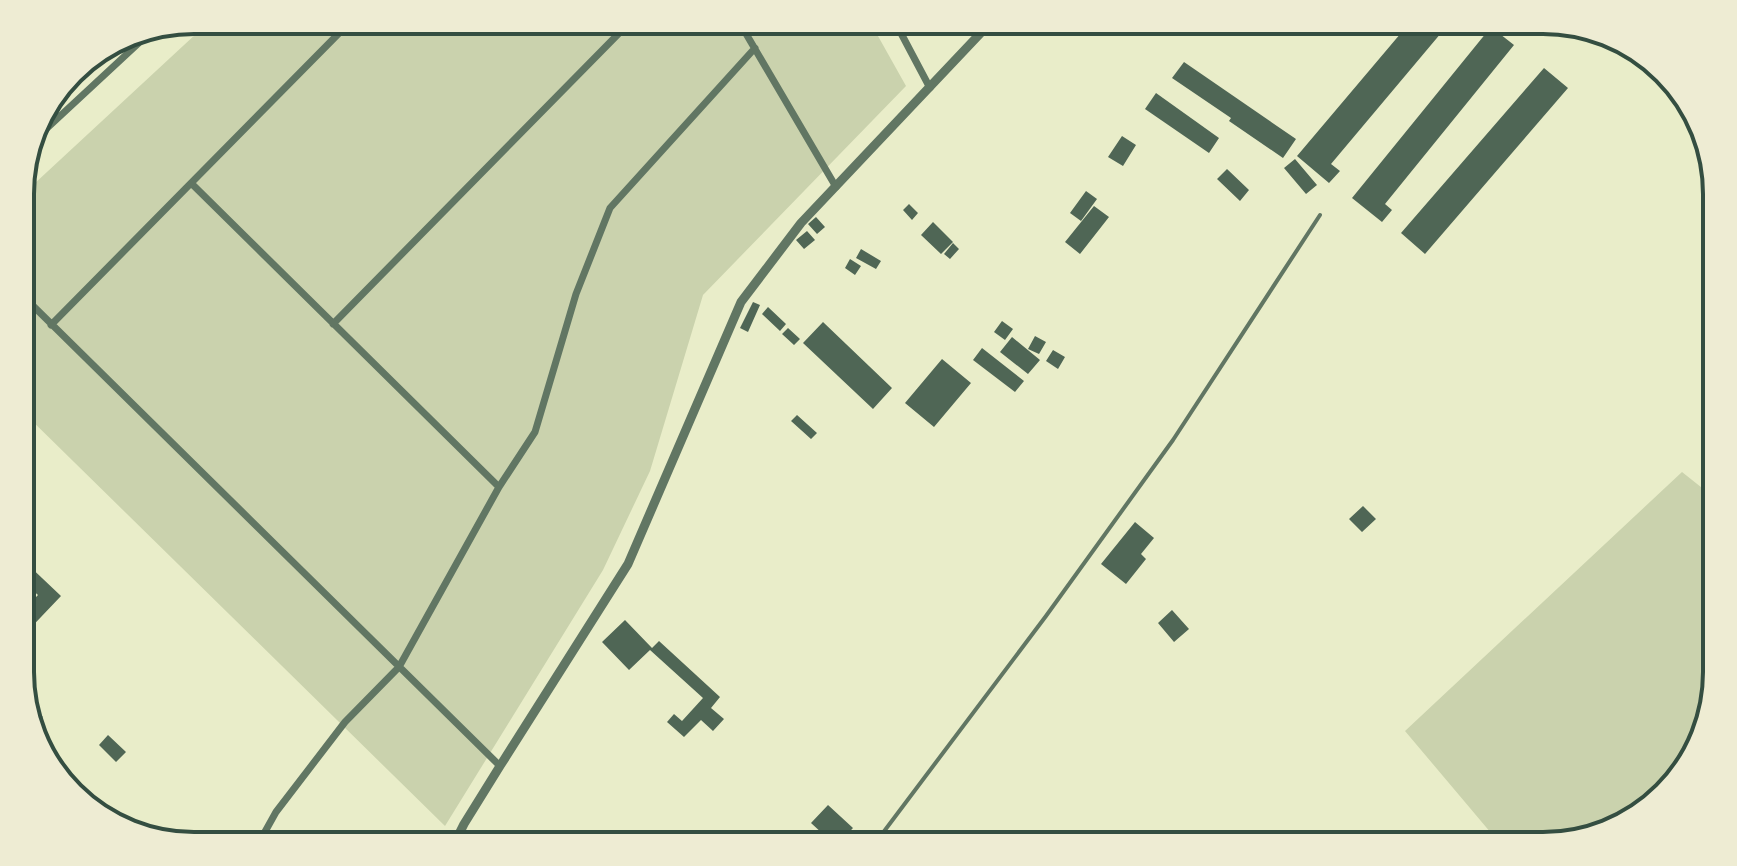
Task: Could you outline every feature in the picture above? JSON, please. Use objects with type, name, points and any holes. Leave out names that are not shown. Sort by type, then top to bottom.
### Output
[{"type":"street","points":[[51,325],[338,34]]},
{"type":"street","points":[[333,324],[618,34]]},
{"type":"street","points":[[746,34],[836,187]]},
{"type":"street","points":[[901,34],[930,88]]},
{"type":"street","points":[[460,832],[628,564],[741,302],[801,223],[980,34]]},
{"type":"street","points":[[49,126],[137,44]]},
{"type":"street","points":[[265,832],[276,812],[345,722],[399,667],[499,487],[535,432],[576,294],[610,208],[755,48]]},
{"type":"street","points":[[192,184],[499,487]]},
{"type":"street","points":[[34,307],[500,766]]},
{"type":"lane","points":[[884,832],[1173,440],[1320,215]]},
{"type":"green space","points":[[196,34],[877,34],[906,86],[703,295],[650,471],[603,570],[445,826],[34,423],[34,184]]},
{"type":"green space","points":[[1682,472],[1703,489],[1703,683],[1700,704],[1687,743],[1663,778],[1649,792],[1614,816],[1595,824],[1554,832],[1490,832],[1405,731]]},
{"type":"building","points":[[1400,34],[1440,34],[1331,164],[1340,171],[1329,183],[1297,156]]},
{"type":"building","points":[[1485,34],[1500,34],[1514,45],[1385,204],[1392,210],[1382,222],[1352,198]]},
{"type":"building","points":[[1184,62],[1296,139],[1283,158],[1172,78]]},
{"type":"building","points":[[1544,68],[1568,88],[1425,254],[1401,233]]},
{"type":"building","points":[[1156,93],[1219,138],[1209,153],[1145,109]]},
{"type":"building","points":[[1122,136],[1136,145],[1123,166],[1108,157]]},
{"type":"building","points":[[1295,159],[1317,185],[1306,194],[1284,168]]},
{"type":"building","points":[[1227,169],[1249,190],[1240,201],[1217,179]]},
{"type":"building","points":[[1086,191],[1097,199],[1081,221],[1070,213]]},
{"type":"building","points":[[909,204],[918,213],[912,220],[903,210]]},
{"type":"building","points":[[1094,206],[1109,217],[1080,254],[1065,242]]},
{"type":"building","points":[[816,217],[825,227],[817,234],[808,224]]},
{"type":"building","points":[[933,222],[953,242],[941,254],[921,235]]},
{"type":"building","points":[[807,231],[815,240],[804,249],[796,240]]},
{"type":"building","points":[[953,243],[959,249],[950,259],[944,254]]},
{"type":"building","points":[[861,249],[881,261],[876,269],[856,258]]},
{"type":"building","points":[[850,259],[861,266],[855,275],[845,268]]},
{"type":"building","points":[[753,302],[760,305],[748,332],[740,328]]},
{"type":"building","points":[[768,307],[786,324],[780,331],[762,314]]},
{"type":"building","points":[[1002,321],[1013,329],[1005,340],[994,332]]},
{"type":"building","points":[[823,322],[892,388],[873,409],[803,343]]},
{"type":"building","points":[[788,328],[800,339],[794,345],[782,334]]},
{"type":"building","points":[[1035,336],[1046,342],[1039,354],[1028,349]]},
{"type":"building","points":[[1012,337],[1040,360],[1028,374],[1000,352]]},
{"type":"building","points":[[982,348],[1024,381],[1015,392],[973,360]]},
{"type":"building","points":[[1053,350],[1065,357],[1058,369],[1046,361]]},
{"type":"building","points":[[942,359],[971,383],[934,427],[905,403]]},
{"type":"building","points":[[797,415],[817,433],[811,439],[791,421]]},
{"type":"building","points":[[1363,506],[1376,519],[1362,532],[1349,519]]},
{"type":"building","points":[[1135,522],[1154,538],[1141,554],[1146,559],[1126,584],[1101,564]]},
{"type":"building","points":[[34,570],[61,596],[34,624],[34,599],[38,595],[34,591]]},
{"type":"building","points":[[1172,610],[1189,629],[1174,642],[1158,623]]},
{"type":"building","points":[[625,620],[652,648],[659,641],[720,697],[711,708],[724,719],[713,731],[701,720],[684,737],[667,722],[674,714],[682,721],[703,698],[650,650],[629,670],[602,642]]},
{"type":"building","points":[[108,735],[126,752],[116,762],[99,745]]},
{"type":"building","points":[[828,805],[853,828],[849,832],[821,832],[811,823]]}]
